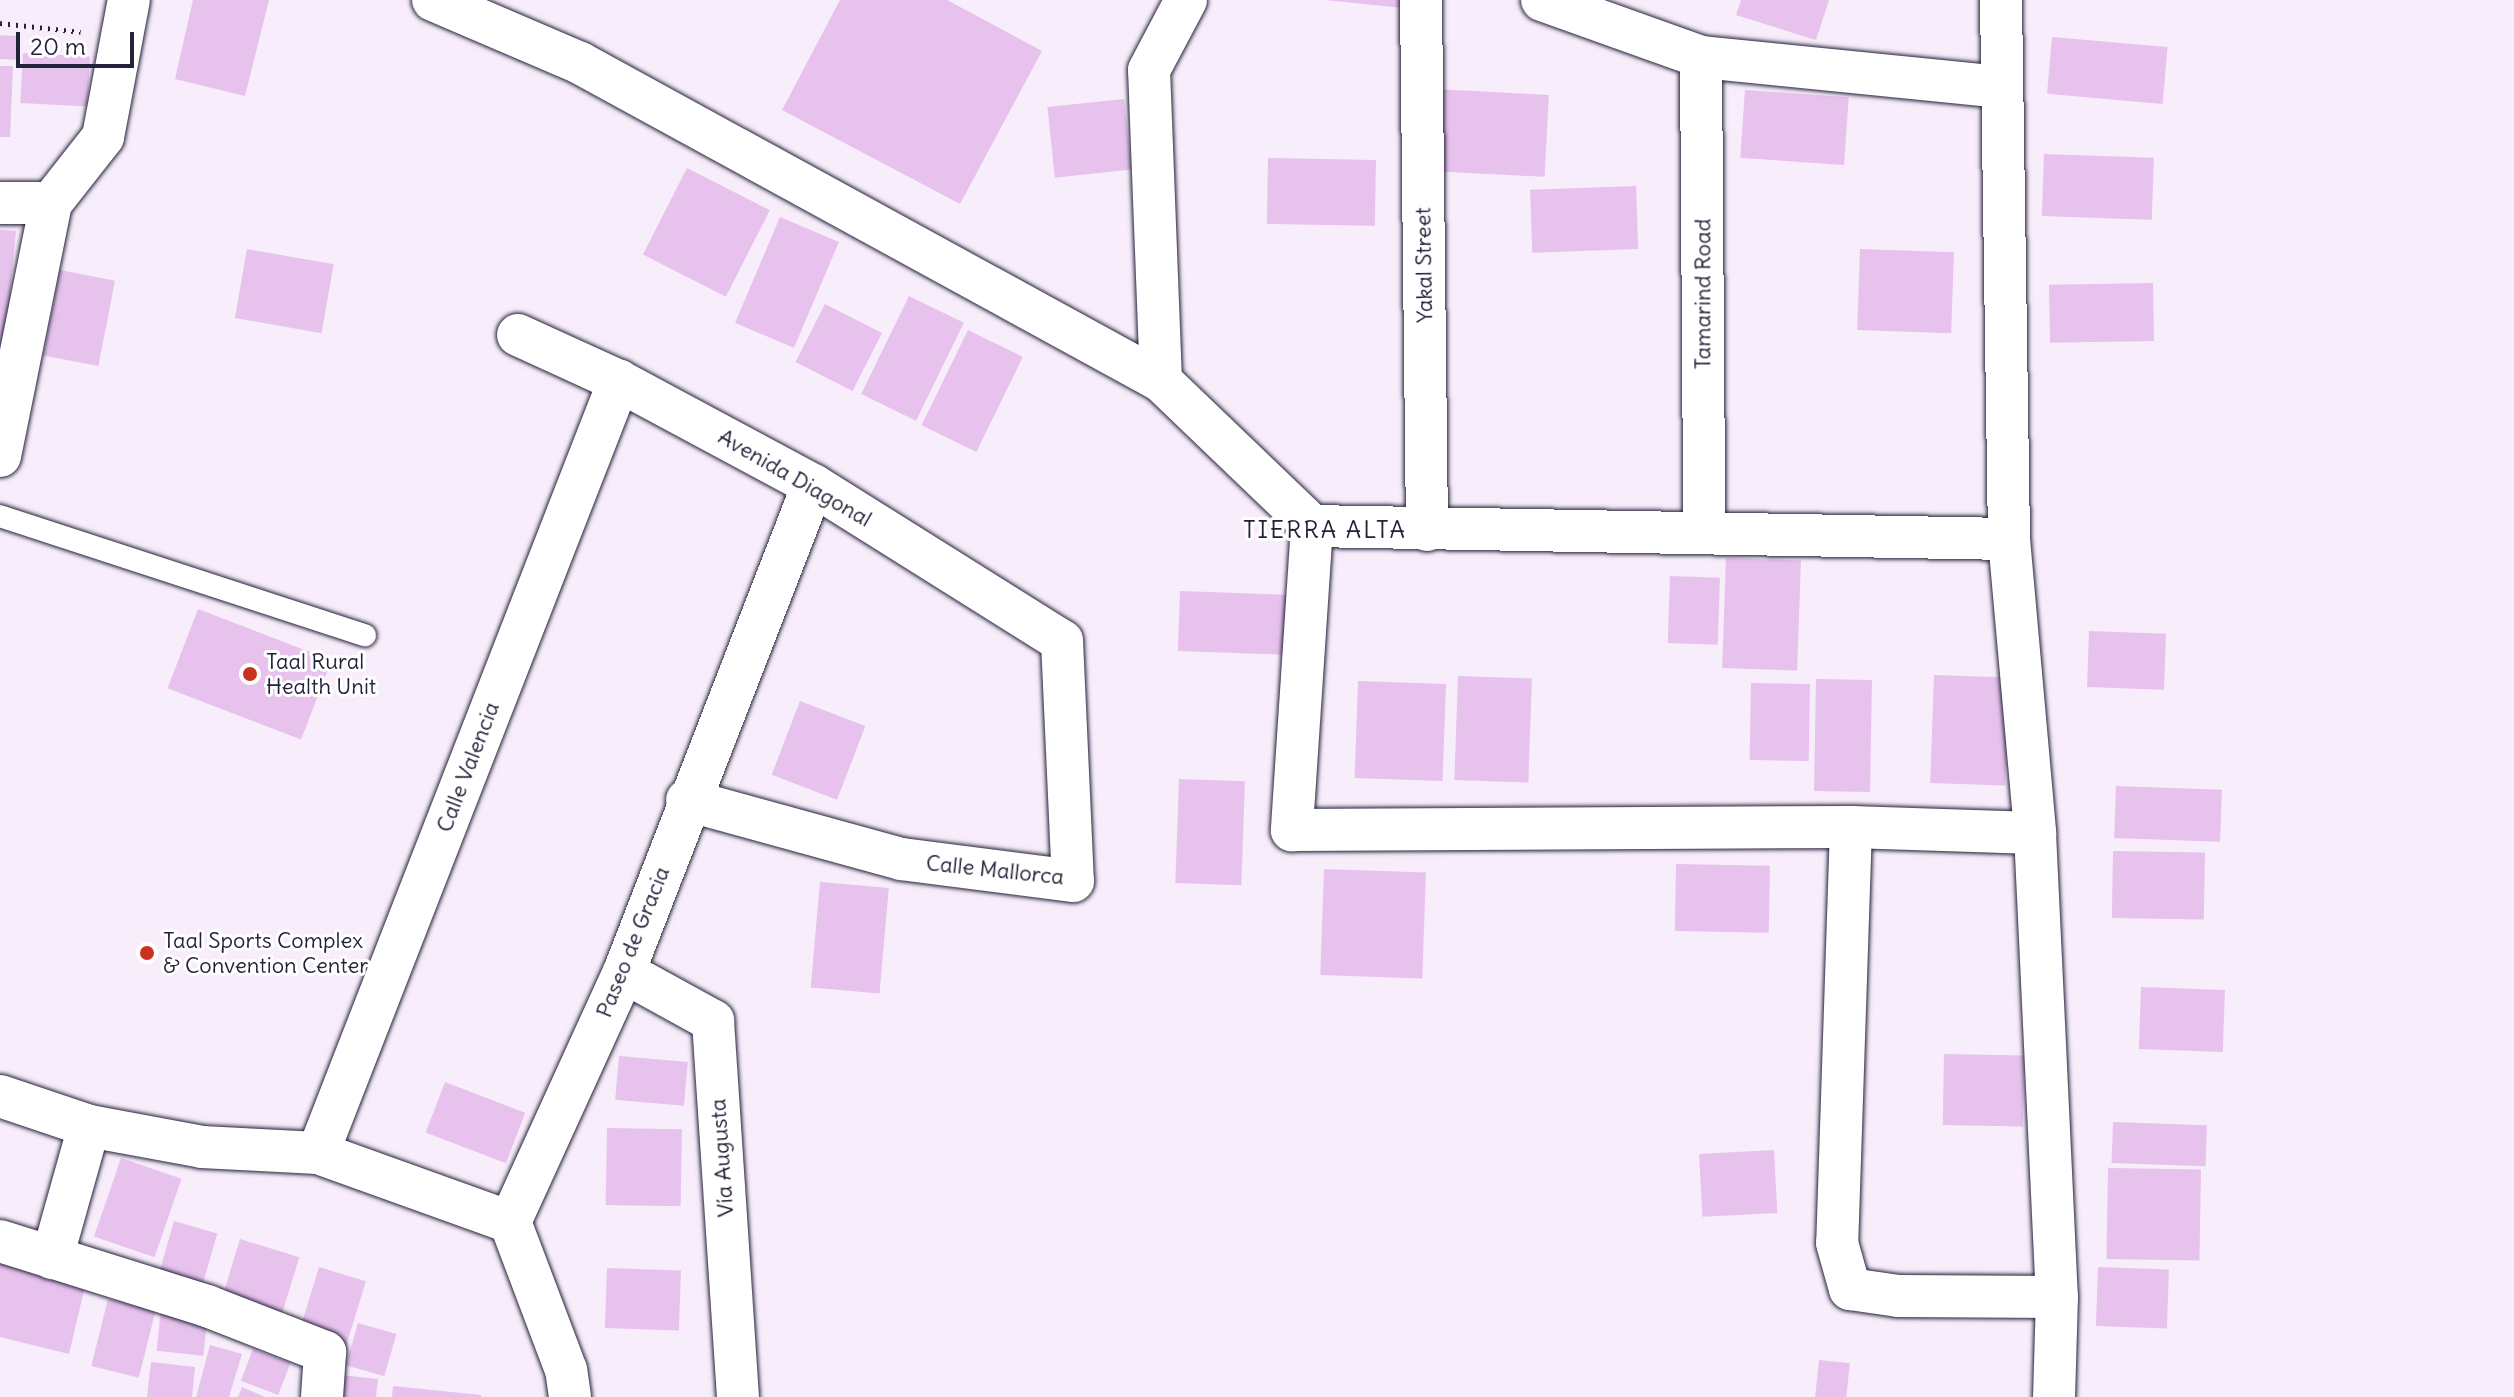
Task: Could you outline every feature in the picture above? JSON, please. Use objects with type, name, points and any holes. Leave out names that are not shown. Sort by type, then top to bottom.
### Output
[{"type":"street","points":[[433,0],[580,63],[1161,381],[1312,526],[2009,539]]},
{"type":"street","points":[[1161,381],[1149,70],[1186,0]]},
{"type":"street","name":"Yakal Street","points":[[1421,0],[1427,530]]},
{"type":"street","points":[[1542,0],[1701,57],[2002,87]]},
{"type":"street","points":[[2001,0],[2009,539],[2035,833],[2057,1297],[2054,1397]]},
{"type":"street","points":[[0,456],[51,203],[103,137],[125,18]]},
{"type":"street","name":"Tamarind Road","points":[[1701,57],[1704,532]]},
{"type":"street","points":[[0,203],[51,203]]},
{"type":"street","name":"Avenida Diagonal","points":[[518,335],[619,381],[813,485],[1062,641]]},
{"type":"street","name":"Calle Valencia","points":[[318,1153],[619,381]]},
{"type":"street","name":"Paseo de Gracia","points":[[510,1222],[624,972],[687,800],[813,485]]},
{"type":"street","points":[[1312,526],[1292,830],[1851,827],[2035,833]]},
{"type":"street","name":"Calle Mallorca","points":[[687,800],[901,859],[1073,881],[1062,641]]},
{"type":"street","points":[[1851,827],[1837,1243],[1850,1289],[1898,1296],[2057,1297]]},
{"type":"street","name":"Vía Augusta","points":[[624,972],[713,1021],[738,1397]]},
{"type":"street","points":[[0,1096],[89,1126],[202,1147],[318,1153],[510,1222],[566,1370],[570,1397]]},
{"type":"street","points":[[52,1258],[89,1126]]},
{"type":"street","points":[[0,1241],[207,1306],[325,1352],[322,1397]]},
{"type":"lane","points":[[0,516],[365,635]]},
{"type":"path","points":[[0,23],[125,18]]},
{"type":"building","points":[[193,0],[269,0],[245,96],[175,79]]},
{"type":"building","points":[[840,0],[947,0],[1042,51],[960,204],[782,110]]},
{"type":"building","points":[[1325,0],[1404,0],[1403,8]]},
{"type":"building","points":[[1741,0],[1829,0],[1816,40],[1736,15]]},
{"type":"building","points":[[0,35],[17,36],[16,60],[0,59]]},
{"type":"building","points":[[2052,37],[2168,47],[2163,104],[2047,94]]},
{"type":"building","points":[[23,53],[90,57],[87,106],[20,103]]},
{"type":"building","points":[[0,66],[13,66],[10,137],[0,137]]},
{"type":"building","points":[[1435,89],[1549,95],[1545,177],[1431,171]]},
{"type":"building","points":[[1745,90],[1849,97],[1844,165],[1740,158]]},
{"type":"building","points":[[1124,99],[1131,170],[1055,178],[1047,107]]},
{"type":"building","points":[[2044,154],[2154,158],[2152,220],[2042,216]]},
{"type":"building","points":[[1268,158],[1376,160],[1375,226],[1267,224]]},
{"type":"building","points":[[687,168],[770,210],[726,297],[643,254]]},
{"type":"building","points":[[1636,186],[1638,249],[1532,253],[1530,190]]},
{"type":"building","points":[[780,217],[839,242],[794,348],[735,323]]},
{"type":"building","points":[[0,230],[16,231],[3,368],[0,368]]},
{"type":"building","points":[[247,249],[334,264],[322,333],[235,318]]},
{"type":"building","points":[[1860,249],[1954,252],[1951,333],[1857,330]]},
{"type":"building","points":[[60,270],[115,281],[98,366],[43,355]]},
{"type":"building","points":[[2153,283],[2154,341],[2050,343],[2049,285]]},
{"type":"building","points":[[909,296],[964,323],[916,421],[861,394]]},
{"type":"building","points":[[825,304],[882,333],[853,391],[795,362]]},
{"type":"building","points":[[968,330],[1023,357],[976,452],[922,425]]},
{"type":"building","points":[[1726,558],[1801,561],[1797,671],[1722,668]]},
{"type":"building","points":[[1670,576],[1720,578],[1718,645],[1668,643]]},
{"type":"building","points":[[1180,591],[1291,595],[1289,655],[1178,651]]},
{"type":"building","name":"Taal Rural Health Unit","points":[[198,609],[332,660],[301,740],[168,688]]},
{"type":"building","points":[[2089,631],[2166,634],[2164,690],[2087,687]]},
{"type":"building","points":[[1934,675],[2009,678],[2005,786],[1930,783]]},
{"type":"building","points":[[1458,676],[1532,679],[1528,783],[1454,780]]},
{"type":"building","points":[[1816,679],[1872,680],[1870,792],[1814,791]]},
{"type":"building","points":[[1358,681],[1446,684],[1443,781],[1355,778]]},
{"type":"building","points":[[1751,683],[1810,684],[1809,761],[1750,760]]},
{"type":"building","points":[[800,701],[865,726],[837,800],[772,775]]},
{"type":"building","points":[[1179,779],[1245,781],[1241,885],[1175,883]]},
{"type":"building","points":[[2116,786],[2222,790],[2220,842],[2114,838]]},
{"type":"building","points":[[2113,851],[2205,853],[2204,920],[2112,918]]},
{"type":"building","points":[[1676,864],[1770,866],[1769,933],[1675,931]]},
{"type":"building","points":[[1324,869],[1426,873],[1422,978],[1320,975]]},
{"type":"building","points":[[820,882],[889,888],[879,994],[811,988]]},
{"type":"building","points":[[2141,987],[2225,990],[2223,1052],[2139,1049]]},
{"type":"building","points":[[1944,1054],[2024,1055],[2023,1126],[1943,1125]]},
{"type":"building","points":[[619,1056],[688,1062],[684,1106],[615,1100]]},
{"type":"building","points":[[445,1082],[525,1113],[506,1163],[426,1132]]},
{"type":"building","points":[[2113,1122],[2207,1125],[2206,1166],[2112,1163]]},
{"type":"building","points":[[607,1128],[682,1129],[681,1206],[606,1205]]},
{"type":"building","points":[[1774,1150],[1777,1213],[1702,1217],[1699,1154]]},
{"type":"building","points":[[121,1158],[182,1179],[154,1257],[94,1236]]},
{"type":"building","points":[[2108,1168],[2201,1170],[2199,1261],[2106,1259]]},
{"type":"building","points":[[174,1221],[217,1233],[202,1288],[158,1276]]},
{"type":"building","points":[[240,1239],[299,1257],[280,1321],[220,1303]]},
{"type":"building","points":[[0,1261],[86,1282],[69,1354],[0,1337]]},
{"type":"building","points":[[319,1267],[366,1281],[347,1344],[300,1330]]},
{"type":"building","points":[[2098,1267],[2169,1269],[2167,1328],[2096,1326]]},
{"type":"building","points":[[607,1268],[681,1271],[679,1331],[605,1328]]},
{"type":"building","points":[[108,1299],[156,1311],[139,1378],[91,1366]]},
{"type":"building","points":[[161,1309],[208,1314],[203,1356],[157,1351]]},
{"type":"building","points":[[358,1323],[396,1334],[384,1376],[346,1365]]},
{"type":"building","points":[[210,1345],[242,1354],[229,1397],[196,1397]]},
{"type":"building","points":[[253,1349],[290,1363],[278,1395],[241,1381]]},
{"type":"building","points":[[1819,1360],[1850,1363],[1846,1397],[1815,1397]]},
{"type":"building","points":[[151,1362],[195,1367],[192,1397],[147,1397]]},
{"type":"building","points":[[341,1375],[378,1379],[376,1397],[339,1397]]},
{"type":"building","points":[[393,1386],[481,1395],[481,1397],[392,1397]]},
{"type":"building","points":[[242,1387],[265,1397],[238,1397]]},
{"type":"place","name":"Taal Rural Health Unit","points":[[250,674]]},
{"type":"place","name":"Taal Sports Complex & Convention Center","points":[[147,953]]},
{"type":"district","name":"TIERRA ALTA","points":[[1325,530]]}]
